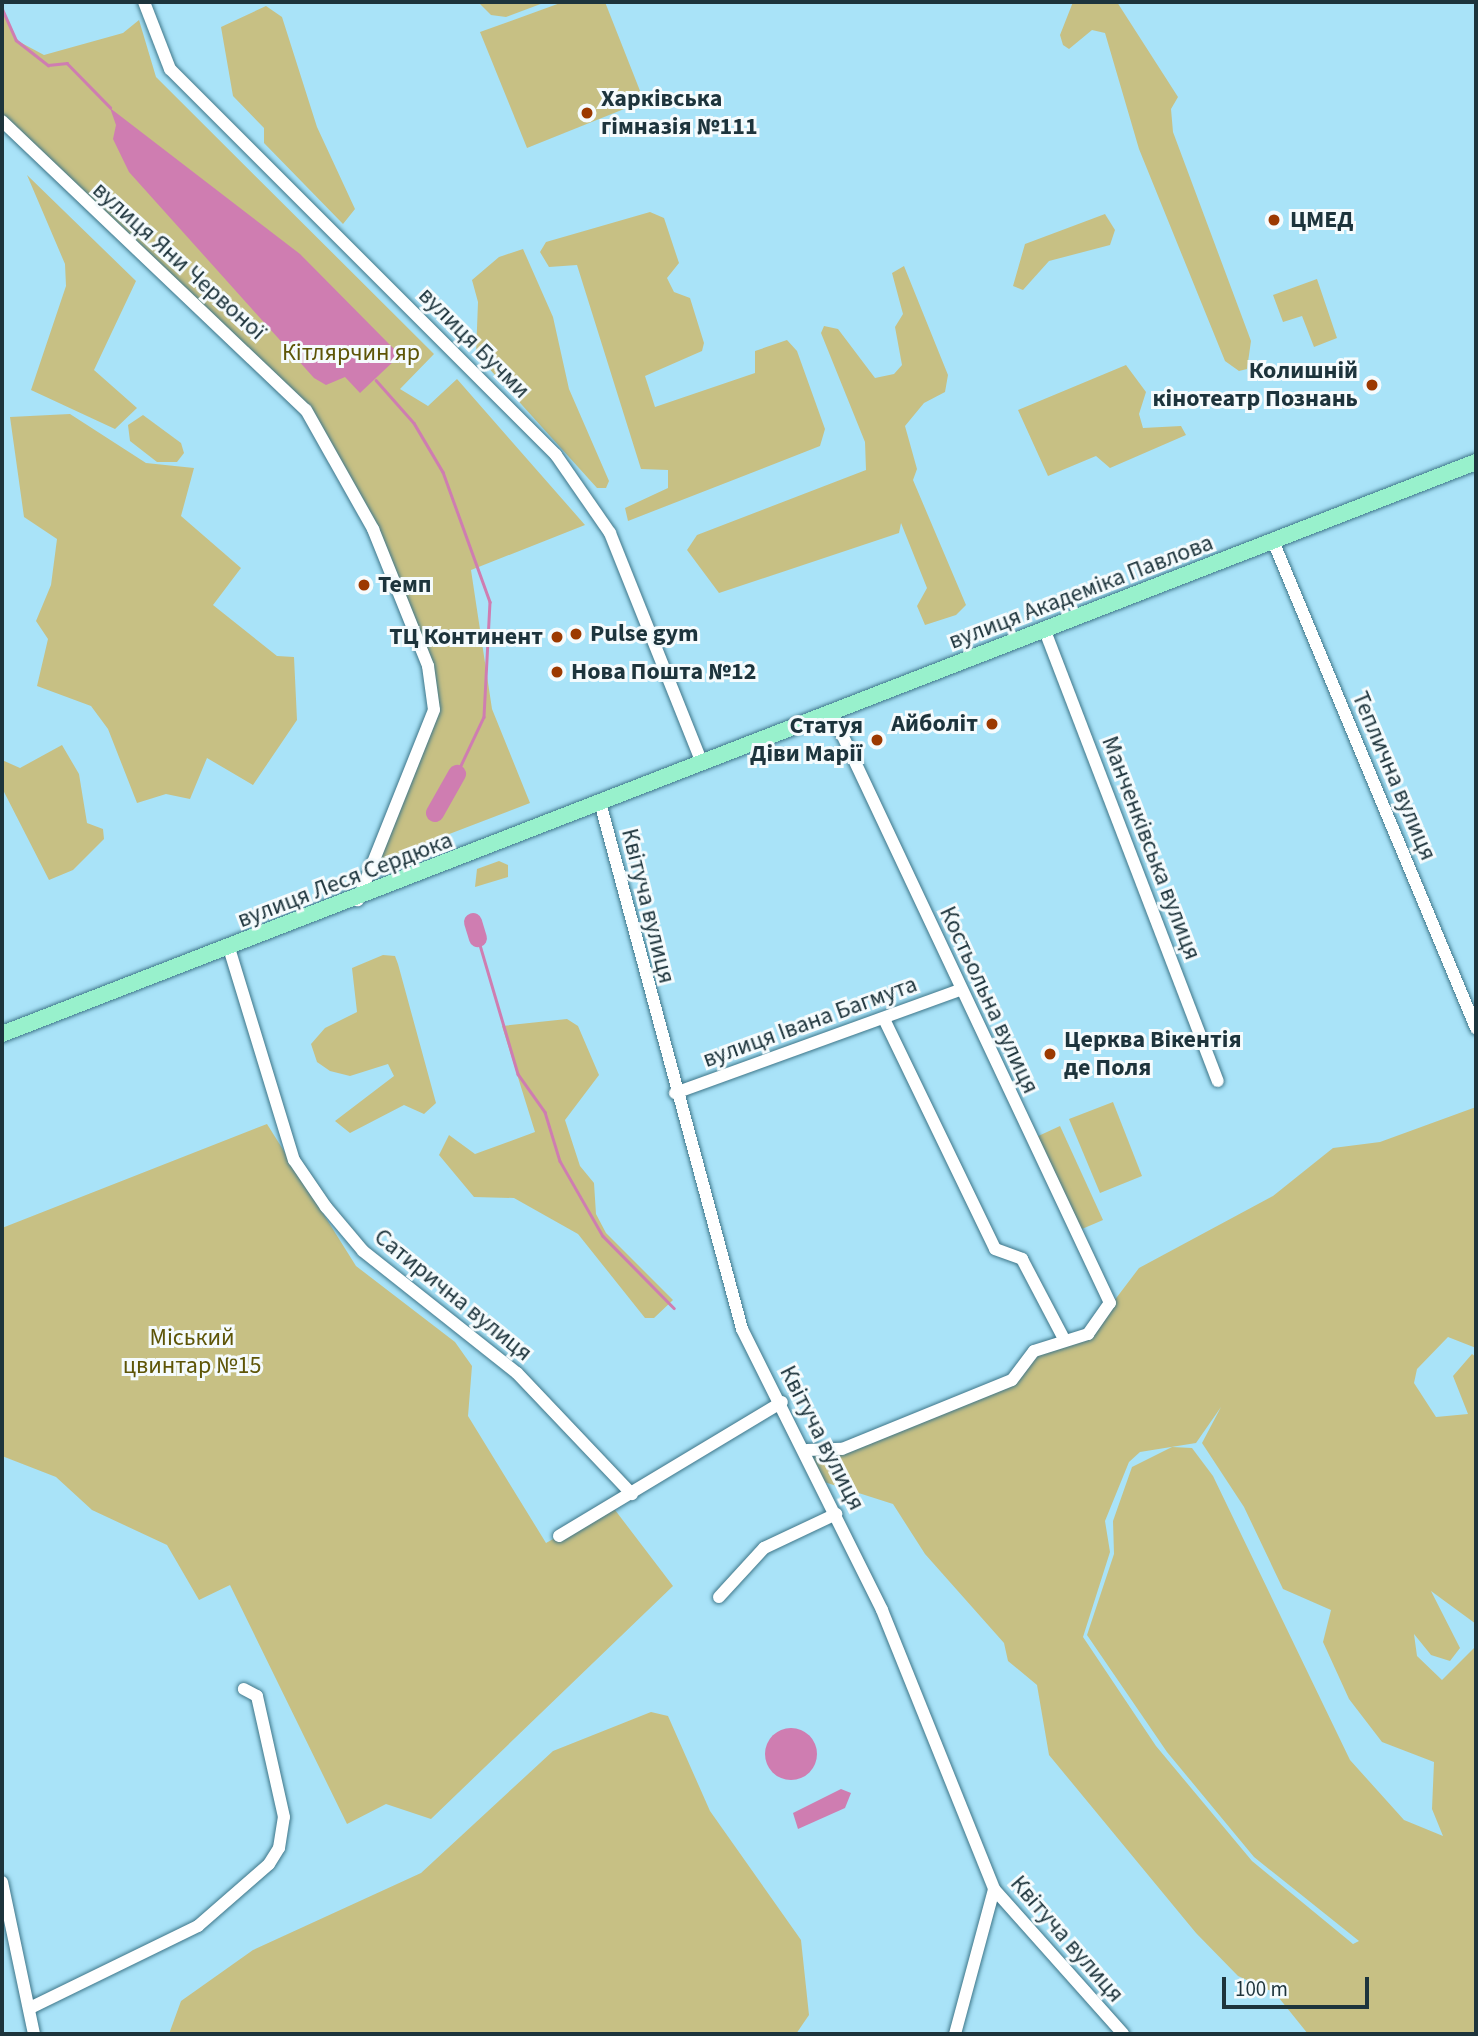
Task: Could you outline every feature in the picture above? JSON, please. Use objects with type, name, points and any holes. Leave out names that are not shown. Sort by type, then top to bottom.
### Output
[{"type":"main road","name":"вулиця Академіка Павлова","points":[[702,763],[1045,632],[1476,462]]},
{"type":"main road","name":"вулиця Леся Сердюка","points":[[2,1034],[357,901],[601,806],[702,763]]},
{"type":"street","name":"вулиця Бучми","points":[[144,2],[170,69],[556,456],[610,533],[702,763]]},
{"type":"street","name":"вулиця Яни Червоної","points":[[2,121],[306,410],[373,529],[419,641],[434,710],[357,901]]},
{"type":"street","name":"Теплична вулиця","points":[[1273,541],[1476,1028]]},
{"type":"street","name":"Манченківська вулиця","points":[[1045,632],[1218,1081]]},
{"type":"street","name":"Костьольна вулиця","points":[[832,713],[960,990],[1110,1303],[1088,1334],[1063,1338]]},
{"type":"street","name":"Квітуча вулиця","points":[[601,806],[675,1093],[742,1329],[807,1450],[836,1514],[993,1889],[1123,2034]]},
{"type":"street","name":"Сатирична вулиця","points":[[229,948],[290,1149],[326,1207],[363,1251],[517,1373],[632,1494]]},
{"type":"street","name":"вулиця Івана Багмута","points":[[675,1093],[960,990]]},
{"type":"street","points":[[807,1450],[842,1449],[1013,1380],[1034,1351],[1063,1338],[1022,1259],[995,1249],[884,1019]]},
{"type":"street","points":[[559,1536],[782,1402]]},
{"type":"street","points":[[719,1597],[764,1548],[836,1514]]},
{"type":"street","points":[[32,2007],[198,1926],[269,1864],[279,1849],[284,1817],[257,1696],[244,1689]]},
{"type":"street","points":[[2,1882],[32,2007],[34,2034]]},
{"type":"street","points":[[955,2034],[993,1889]]},
{"type":"green space","points":[[478,2],[546,2],[506,17],[491,15]]},
{"type":"green space","points":[[563,2],[605,2],[644,101],[527,148],[480,32]]},
{"type":"green space","points":[[1073,2],[1117,2],[1178,97],[1171,109],[1173,132],[1251,341],[1247,369],[1239,371],[1225,361],[1139,149],[1105,33],[1092,30],[1069,49],[1063,45],[1060,35]]},
{"type":"green space","points":[[266,6],[282,17],[317,127],[355,209],[343,224],[264,143],[264,128],[233,96],[221,27]]},
{"type":"green space","name":"Кітлярчин яр","points":[[2,9],[16,40],[44,55],[123,33],[139,20],[156,77],[434,354],[400,389],[428,406],[457,379],[585,525],[471,570],[492,709],[530,803],[371,864],[434,710],[400,591],[318,428],[2,121]]},
{"type":"green space","points":[[27,175],[136,281],[94,370],[137,408],[115,429],[31,390],[66,286],[65,264]]},
{"type":"green space","points":[[650,212],[664,218],[679,263],[667,278],[674,292],[690,298],[704,343],[702,351],[645,376],[655,407],[755,373],[755,351],[787,340],[797,351],[825,429],[820,446],[628,521],[625,508],[668,488],[668,470],[641,469],[577,265],[549,267],[540,252],[546,242]]},
{"type":"green space","points":[[1105,214],[1115,230],[1110,245],[1049,261],[1023,290],[1013,286],[1025,244]]},
{"type":"green space","points":[[523,249],[553,317],[569,389],[609,481],[606,488],[597,488],[476,354],[478,302],[472,280],[499,257]]},
{"type":"green space","points":[[904,266],[948,375],[945,392],[924,403],[905,426],[917,469],[913,480],[966,605],[956,615],[925,625],[917,606],[927,588],[901,523],[899,533],[719,593],[687,550],[697,535],[866,470],[865,442],[821,333],[824,326],[838,329],[875,378],[894,374],[902,365],[895,327],[903,314],[892,273]]},
{"type":"green space","points":[[1317,279],[1337,338],[1314,347],[1302,316],[1283,322],[1273,295]]},
{"type":"green space","points":[[1126,365],[1146,392],[1139,414],[1143,428],[1181,426],[1186,435],[1110,468],[1096,456],[1048,476],[1018,410]]},
{"type":"green space","points":[[70,414],[146,463],[194,468],[181,516],[241,568],[213,605],[277,656],[294,657],[297,720],[253,785],[207,758],[190,799],[166,794],[137,803],[108,729],[91,706],[37,686],[48,639],[36,621],[51,585],[57,539],[24,517],[10,417]]},
{"type":"green space","points":[[143,415],[181,443],[184,453],[177,462],[157,462],[130,441],[128,425]]},
{"type":"green space","points":[[62,745],[79,774],[87,823],[103,829],[104,839],[73,870],[49,880],[2,788],[2,760],[20,768]]},
{"type":"green space","points":[[499,861],[508,865],[508,877],[475,887],[477,869]]},
{"type":"green space","points":[[383,955],[395,956],[398,964],[436,1103],[424,1114],[404,1105],[350,1133],[335,1121],[394,1076],[388,1064],[350,1076],[330,1071],[317,1062],[311,1044],[325,1028],[357,1012],[352,968]]},
{"type":"green space","points":[[567,1019],[578,1026],[599,1075],[565,1120],[580,1166],[594,1183],[596,1214],[606,1233],[673,1300],[654,1318],[645,1318],[578,1234],[514,1198],[474,1197],[439,1155],[449,1135],[475,1154],[535,1132],[502,1026]]},
{"type":"green space","points":[[1113,1102],[1142,1176],[1100,1193],[1069,1119]]},
{"type":"green space","points":[[1476,1107],[1476,1348],[1448,1337],[1417,1369],[1414,1383],[1436,1417],[1468,1414],[1453,1376],[1472,1354],[1476,1357],[1476,1624],[1431,1591],[1460,1648],[1450,1661],[1431,1655],[1414,1634],[1417,1656],[1442,1680],[1476,1646],[1476,2034],[1308,2034],[1275,1993],[1238,1976],[1196,1933],[1049,1755],[1037,1685],[1008,1661],[1004,1643],[925,1554],[893,1504],[821,1481],[807,1450],[842,1449],[1012,1380],[1025,1360],[1089,1334],[1139,1268],[1273,1196],[1333,1148],[1380,1142]],"holes":[[[1221,1407],[1202,1443],[1244,1507],[1283,1589],[1331,1610],[1323,1642],[1349,1699],[1382,1742],[1434,1762],[1432,1809],[1443,1836],[1404,1820],[1350,1760],[1213,1476],[1192,1448],[1172,1447],[1132,1467],[1113,1521],[1114,1554],[1087,1635],[1167,1752],[1254,1857],[1359,1941],[1353,1944],[1252,1861],[1156,1746],[1083,1637],[1110,1552],[1105,1521],[1129,1462],[1140,1452],[1196,1443]]]},
{"type":"green space","name":"Міський цвинтар №15","points":[[267,1124],[356,1266],[455,1342],[472,1366],[468,1416],[546,1543],[612,1506],[673,1586],[431,1819],[386,1804],[347,1824],[230,1585],[199,1600],[167,1545],[92,1510],[56,1477],[2,1456],[2,1228]]},
{"type":"green space","points":[[1060,1126],[1103,1220],[1082,1229],[1034,1138]]},
{"type":"green space","points":[[651,1712],[668,1716],[710,1811],[801,1940],[809,2015],[796,2034],[169,2034],[181,2001],[253,1950],[421,1873],[553,1751]]},
{"type":"shaded area","points":[[110,108],[300,254],[395,350],[396,359],[360,393],[345,377],[326,385],[314,378],[129,172],[113,139],[116,125]]},
{"type":"shaded area","points":[[791,1728],[801,1730],[809,1736],[815,1744],[815,1764],[809,1772],[801,1778],[791,1780],[781,1778],[773,1772],[767,1764],[765,1754],[767,1744],[773,1736],[781,1730]]},
{"type":"shaded area","points":[[841,1789],[851,1793],[845,1808],[798,1829],[793,1813]]},
{"type":"waterway","points":[[2,8],[16,40],[48,65],[67,63],[110,107]]},
{"type":"waterway","points":[[376,380],[414,423],[443,472],[490,602],[484,717],[457,774]]},
{"type":"waterway","points":[[435,813],[457,774]]},
{"type":"waterway","points":[[473,922],[478,938]]},
{"type":"waterway","points":[[478,938],[518,1074],[545,1112],[560,1161],[603,1236],[674,1308]]},
{"type":"place","name":"Харківська гімназія №111","points":[[587,113]]},
{"type":"place","name":"ЦМЕД","points":[[1274,220]]},
{"type":"place","name":"Колишній кінотеатр Познань","points":[[1372,385]]},
{"type":"place","name":"Темп","points":[[364,585]]},
{"type":"place","name":"Pulse gym","points":[[576,634]]},
{"type":"place","name":"ТЦ Континент","points":[[557,637]]},
{"type":"place","name":"Нова Пошта №12","points":[[557,672]]},
{"type":"place","name":"Айболіт","points":[[992,724]]},
{"type":"place","name":"Статуя Діви Марії","points":[[877,740]]},
{"type":"place","name":"Церква Вікентія де Поля","points":[[1050,1054]]}]
